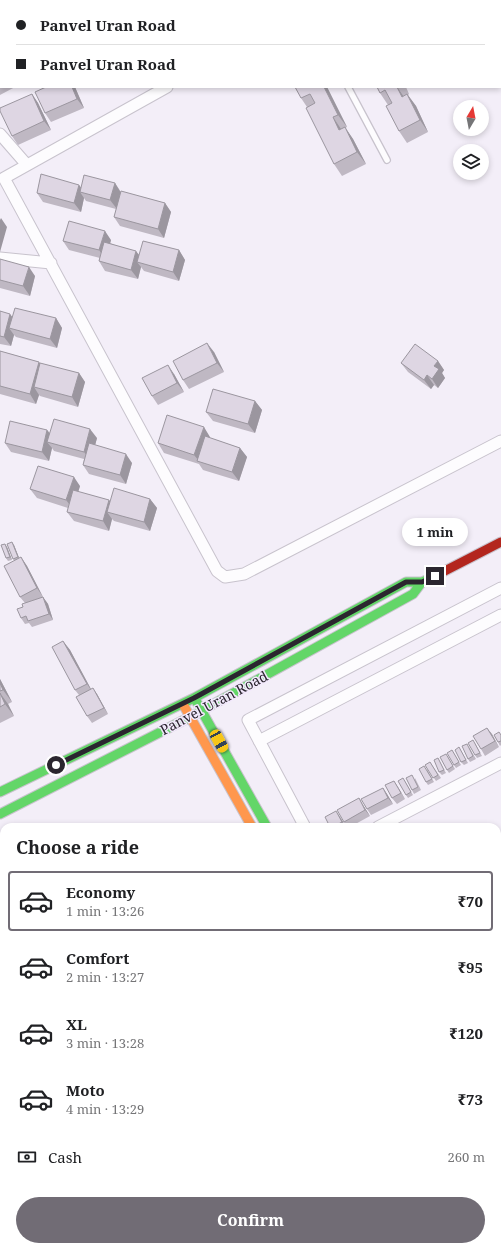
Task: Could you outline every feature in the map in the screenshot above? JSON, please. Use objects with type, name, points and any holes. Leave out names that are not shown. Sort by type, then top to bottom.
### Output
[{"type":"main road","name":"Panvel Uran Road","points":[[0,814],[190,717],[413,594],[422,582],[501,542]]},
{"type":"main road","name":"Panvel Uran Road","points":[[0,792],[194,698],[406,582],[422,582]]},
{"type":"main road","points":[[194,698],[265,823]]},
{"type":"main road","points":[[183,703],[250,823]]},
{"type":"street","points":[[165,88],[2,178],[51,264],[217,570],[225,577],[244,574],[501,441]]},
{"type":"street","points":[[0,134],[27,165]]},
{"type":"street","points":[[0,258],[51,264]]},
{"type":"street","points":[[303,823],[248,720],[501,588]]},
{"type":"street","points":[[259,741],[501,615]]},
{"type":"street","points":[[386,823],[501,763]]},
{"type":"lane","points":[[349,88],[387,160]]},
{"type":"building","points":[[44,88],[72,88],[77,99],[45,113],[35,92]]},
{"type":"building","points":[[296,88],[324,88],[338,115],[333,117],[339,130],[345,127],[357,152],[334,164],[306,108],[315,103],[310,94],[301,98]]},
{"type":"building","points":[[378,88],[398,88],[402,97],[407,94],[420,120],[399,131],[386,106],[392,103],[385,90],[380,93]]},
{"type":"building","points":[[32,94],[44,121],[12,136],[0,108]]},
{"type":"building","points":[[41,174],[79,185],[74,203],[37,193]]},
{"type":"building","points":[[84,175],[115,183],[110,200],[80,192]]},
{"type":"building","points":[[121,191],[165,203],[158,229],[114,217]]},
{"type":"building","points":[[69,221],[105,231],[99,250],[63,241]]},
{"type":"building","points":[[143,241],[179,250],[173,272],[137,262]]},
{"type":"building","points":[[104,242],[136,251],[131,270],[99,261]]},
{"type":"building","points":[[0,259],[29,267],[23,286],[0,280]]},
{"type":"building","points":[[15,308],[56,318],[50,339],[9,328]]},
{"type":"building","points":[[0,311],[10,314],[4,337],[0,336]]},
{"type":"building","points":[[207,343],[217,363],[183,380],[173,361]]},
{"type":"building","points":[[415,344],[438,361],[434,366],[439,369],[432,379],[427,375],[424,380],[401,363]]},
{"type":"building","points":[[0,351],[39,362],[30,394],[0,386]]},
{"type":"building","points":[[40,363],[79,373],[72,397],[34,387]]},
{"type":"building","points":[[168,365],[177,383],[152,396],[142,378]]},
{"type":"building","points":[[213,389],[255,401],[248,424],[206,412]]},
{"type":"building","points":[[167,415],[204,427],[194,455],[158,443]]},
{"type":"building","points":[[54,419],[90,429],[84,452],[47,442]]},
{"type":"building","points":[[10,421],[47,430],[42,452],[5,443]]},
{"type":"building","points":[[205,436],[240,448],[232,472],[197,461]]},
{"type":"building","points":[[89,443],[126,454],[120,475],[83,465]]},
{"type":"building","points":[[38,466],[74,477],[66,500],[30,489]]},
{"type":"building","points":[[114,488],[150,499],[144,522],[107,512]]},
{"type":"building","points":[[73,490],[109,500],[103,521],[67,512]]},
{"type":"building","points":[[12,542],[18,557],[13,559],[7,544]]},
{"type":"building","points":[[5,544],[10,557],[6,558],[1,545]]},
{"type":"building","points":[[21,557],[37,588],[20,597],[4,566]]},
{"type":"building","points":[[43,597],[49,614],[28,621],[26,616],[21,618],[17,609],[23,607],[22,604]]},
{"type":"building","points":[[63,641],[87,684],[75,690],[52,647]]},
{"type":"building","points":[[0,683],[3,690],[0,691]]},
{"type":"building","points":[[93,688],[104,708],[87,716],[76,697]]},
{"type":"building","points":[[0,693],[5,704],[0,707]]},
{"type":"building","points":[[487,728],[495,741],[481,749],[473,736]]},
{"type":"building","points":[[499,732],[501,735],[501,741],[498,742],[494,735]]},
{"type":"building","points":[[473,740],[480,753],[475,755],[468,743]]},
{"type":"building","points":[[467,744],[473,756],[468,759],[462,746]]},
{"type":"building","points":[[459,747],[466,760],[461,762],[455,750]]},
{"type":"building","points":[[452,750],[459,762],[454,765],[447,753]]},
{"type":"building","points":[[446,754],[453,766],[447,770],[440,757]]},
{"type":"building","points":[[438,758],[444,770],[439,772],[434,760]]},
{"type":"building","points":[[430,762],[438,775],[433,778],[425,765]]},
{"type":"building","points":[[424,766],[432,779],[426,782],[419,769]]},
{"type":"building","points":[[412,775],[418,787],[412,790],[406,778]]},
{"type":"building","points":[[403,778],[411,792],[406,795],[398,781]]},
{"type":"building","points":[[394,781],[401,793],[392,798],[385,785]]},
{"type":"building","points":[[383,788],[388,798],[367,809],[361,799]]},
{"type":"building","points":[[359,798],[365,810],[344,822],[337,810]]},
{"type":"building","points":[[336,811],[342,822],[328,823],[325,817]]},
{"type":"traffic: fast","points":[[0,814],[190,717],[413,594],[422,582],[435,576]]},
{"type":"traffic: fast","points":[[0,792],[194,698],[406,582],[422,582]]},
{"type":"traffic: fast","points":[[195,699],[265,823]]},
{"type":"traffic: slow","points":[[184,706],[250,823]]},
{"type":"traffic: jam","points":[[435,576],[501,542]]},
{"type":"route","points":[[56,765],[194,698],[406,582],[422,582],[435,576]]}]
